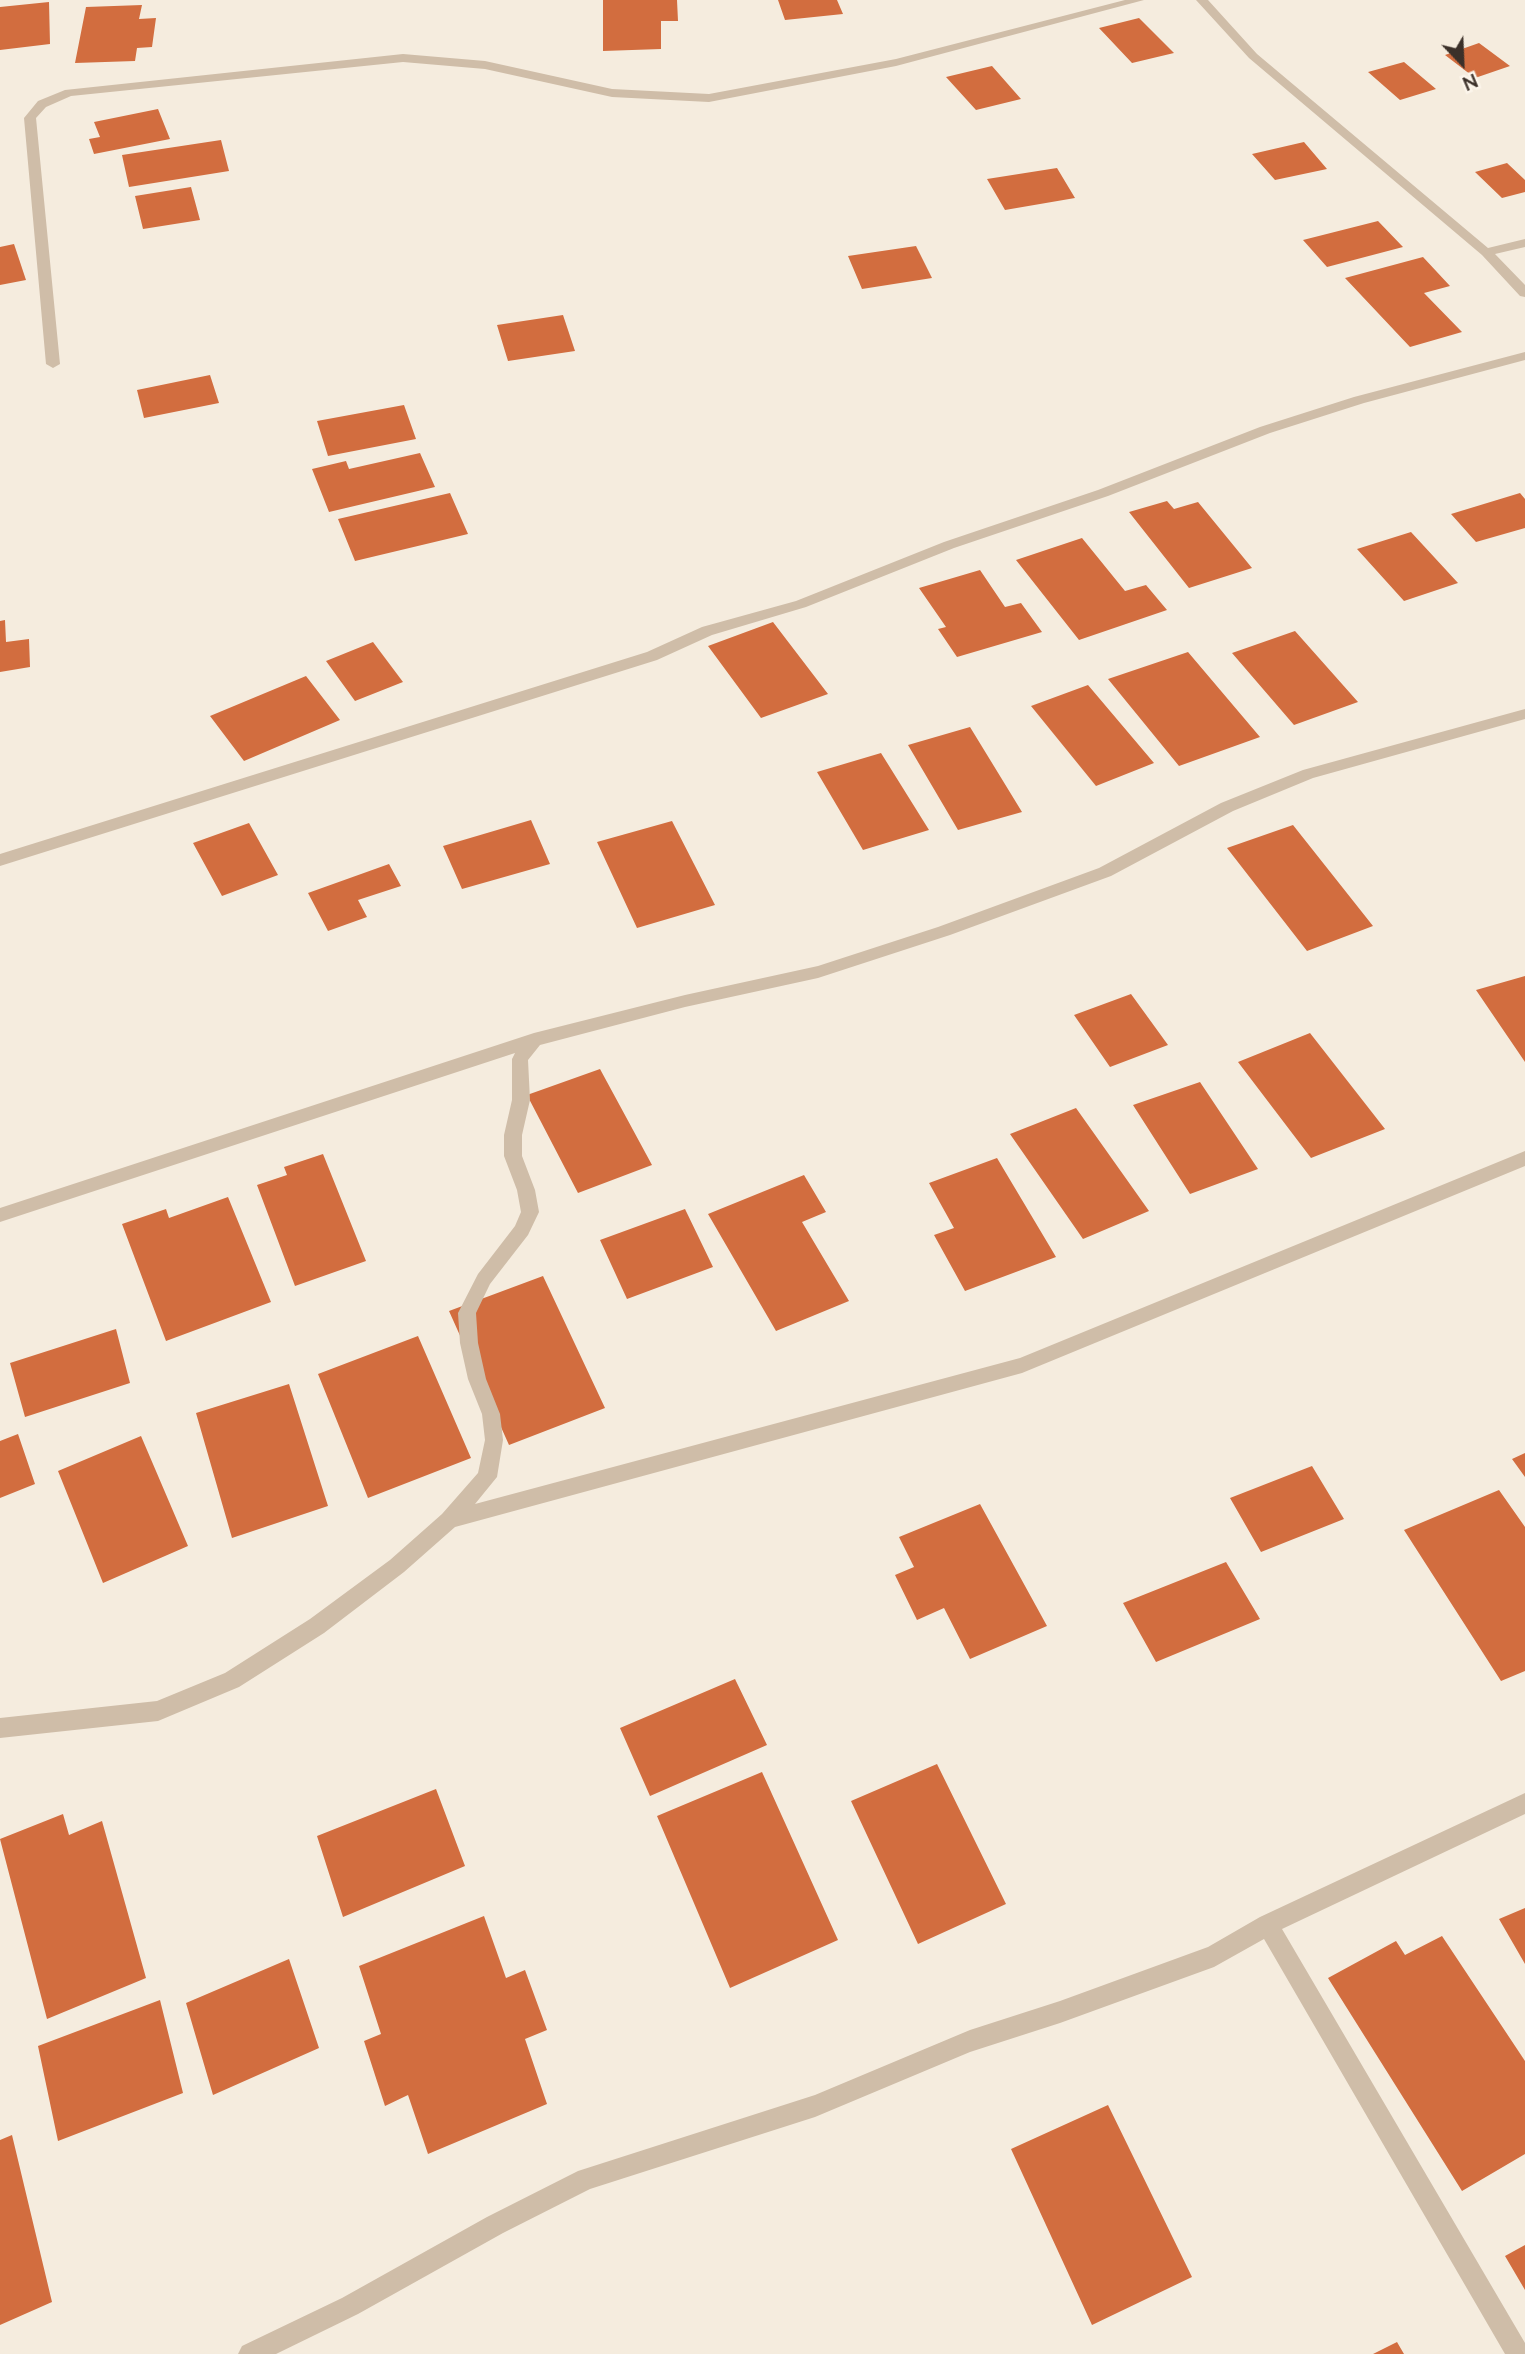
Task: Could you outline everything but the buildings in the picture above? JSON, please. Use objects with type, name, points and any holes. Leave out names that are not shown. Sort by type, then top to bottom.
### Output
[{"type":"street","points":[[53,364],[30,118],[42,104],[69,93],[403,58],[485,65],[612,93],[709,98],[896,62],[1138,0]]},
{"type":"street","points":[[1202,0],[1253,56],[1486,252],[1525,293]]},
{"type":"street","points":[[1486,252],[1525,243]]},
{"type":"street","points":[[0,860],[652,656],[707,631],[801,604],[949,545],[1092,498],[1265,430],[1359,400],[1525,356]]},
{"type":"street","points":[[0,1215],[534,1040],[685,1001],[818,972],[932,935],[1105,872],[1227,807],[1308,774],[1525,714]]},
{"type":"street","points":[[0,1728],[158,1711],[232,1680],[317,1626],[397,1566],[449,1520],[487,1477],[494,1440],[491,1414],[477,1379],[469,1343],[467,1313],[484,1279],[522,1230],[530,1212],[526,1190],[513,1156],[513,1135],[521,1100],[520,1059],[534,1040]]},
{"type":"street","points":[[449,1520],[1022,1365],[1525,1158]]},
{"type":"street","points":[[250,2354],[351,2306],[495,2225],[586,2179],[815,2106],[970,2041],[1060,2012],[1214,1956],[1268,1925],[1525,1803]]},
{"type":"street","points":[[1268,1925],[1518,2354]]}]
